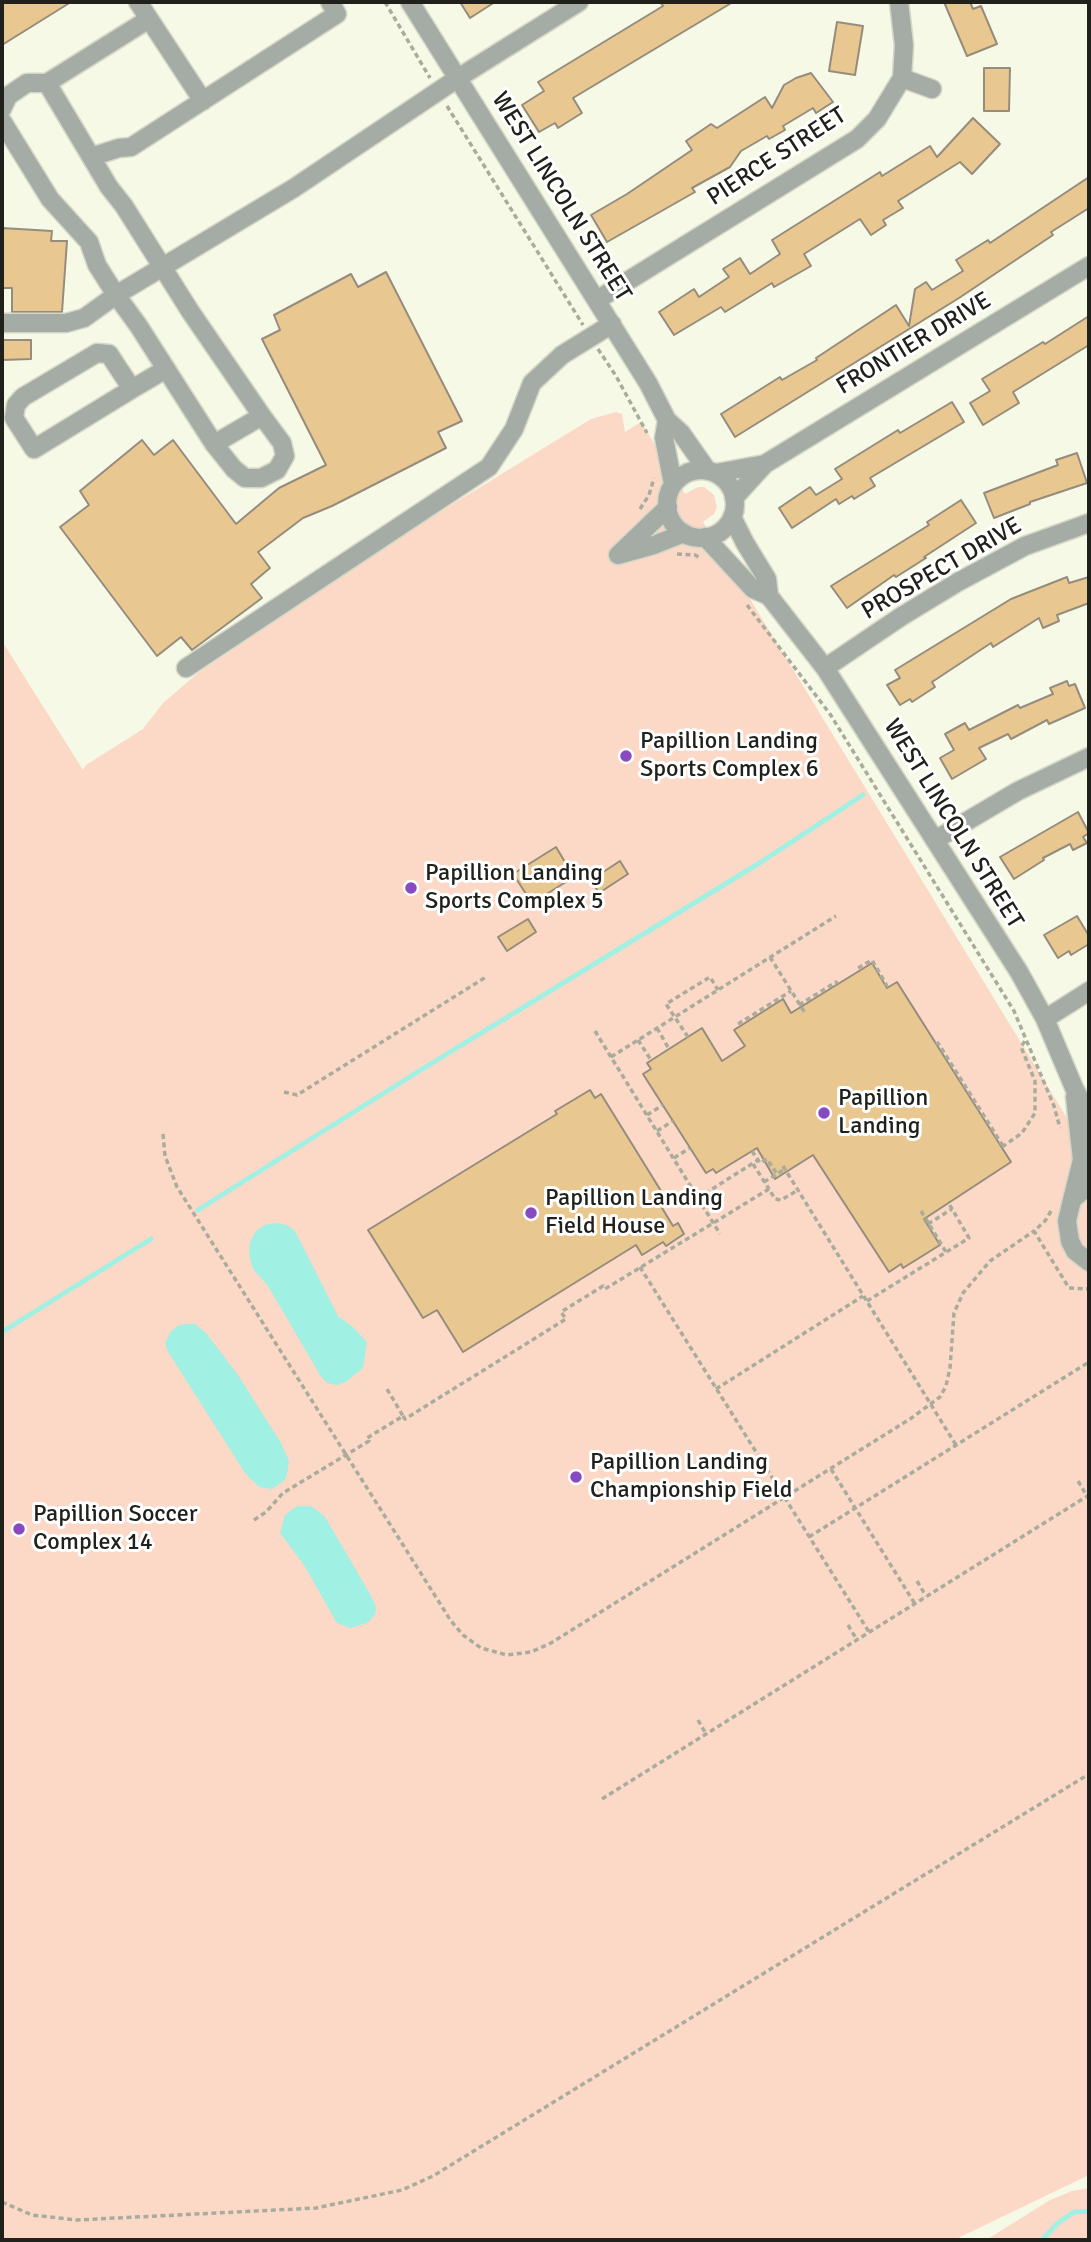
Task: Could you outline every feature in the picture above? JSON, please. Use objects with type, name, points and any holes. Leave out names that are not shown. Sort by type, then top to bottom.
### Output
[{"type":"street","points":[[138,2],[203,101]]},
{"type":"street","points":[[91,157],[131,147],[203,101],[337,14],[330,2]]},
{"type":"street","name":"WEST LINCOLN STREET","points":[[410,2],[612,324],[667,420],[712,472]]},
{"type":"street","points":[[2,323],[66,323],[84,318],[161,267],[294,188],[458,78],[579,2]]},
{"type":"street","name":"PIERCE STREET","points":[[597,300],[857,139],[877,119],[902,78],[904,45],[899,2]]},
{"type":"street","points":[[2,109],[8,96],[27,83],[47,83],[149,19]]},
{"type":"street","points":[[902,78],[932,89]]},
{"type":"street","points":[[2,121],[50,199],[89,242],[97,265],[214,444],[245,478],[261,478],[277,470],[285,456],[282,443],[161,267],[47,83]]},
{"type":"street","name":"FRONTIER DRIVE","points":[[734,498],[765,464],[1089,266]]},
{"type":"street","points":[[186,668],[489,467],[513,429],[532,383],[562,355],[612,324]]},
{"type":"street","points":[[132,389],[109,354],[97,353],[23,397],[16,405],[14,418],[34,449],[166,369]]},
{"type":"street","points":[[214,444],[262,416]]},
{"type":"street","name":"WEST LINCOLN STREET","points":[[667,420],[664,438],[673,484]]},
{"type":"street","name":"FRONTIER DRIVE","points":[[712,472],[765,464]]},
{"type":"street","points":[[688,472],[712,472],[730,486],[734,498],[732,517],[722,530],[705,537],[684,533],[673,522],[668,507],[673,484],[688,472]]},
{"type":"street","points":[[668,507],[643,528],[618,555],[684,533]]},
{"type":"street","name":"WEST LINCOLN STREET","points":[[732,517],[767,579],[769,596]]},
{"type":"street","name":"PROSPECT DRIVE","points":[[825,668],[902,616],[1025,545],[1089,523]]},
{"type":"street","name":"WEST LINCOLN STREET","points":[[705,537],[753,589],[769,596],[825,668],[1018,972],[1045,1019],[1075,1090],[1089,1115]]},
{"type":"street","points":[[935,840],[1018,791],[1089,757]]},
{"type":"street","points":[[1045,1019],[1089,992]]},
{"type":"street","name":"WEST LINCOLN STREET","points":[[1075,1090],[1082,1160],[1067,1231],[1075,1251],[1089,1262]]},
{"type":"street","points":[[1072,1200],[1089,1185]]},
{"type":"path","points":[[385,2],[437,92],[616,376],[651,443]]},
{"type":"path","points":[[643,528],[635,517],[649,495],[654,476]]},
{"type":"path","points":[[654,544],[661,557],[670,554],[695,555],[703,561]]},
{"type":"path","points":[[744,602],[830,714],[1014,1011],[1054,1105],[1060,1132]]},
{"type":"path","points":[[611,1057],[836,916]]},
{"type":"path","points":[[770,957],[804,1013]]},
{"type":"path","points":[[858,968],[872,960],[887,986]]},
{"type":"path","points":[[284,1092],[297,1095],[486,977]]},
{"type":"path","points":[[688,1037],[666,1004],[710,977],[718,990]]},
{"type":"path","points":[[799,1005],[836,982],[837,984]]},
{"type":"path","points":[[738,1024],[791,991]]},
{"type":"path","points":[[657,1028],[670,1049]]},
{"type":"path","points":[[595,1031],[720,1234]]},
{"type":"path","points":[[936,1044],[938,1043],[1002,1147],[1022,1133],[1035,1114],[1035,1082],[1021,1047],[1026,1039]]},
{"type":"path","points":[[638,1040],[651,1060]]},
{"type":"path","points":[[647,1115],[663,1105]]},
{"type":"path","points":[[657,1131],[673,1121]]},
{"type":"path","points":[[163,1134],[165,1156],[177,1187],[451,1621],[463,1635],[481,1648],[507,1655],[531,1652],[551,1643],[940,1397],[946,1386],[954,1313],[963,1293],[990,1261],[1034,1231],[1045,1221],[1051,1210]]},
{"type":"path","points":[[673,1158],[690,1148]]},
{"type":"path","points":[[752,1151],[760,1163],[767,1159],[777,1174]]},
{"type":"path","points":[[698,1198],[758,1160]]},
{"type":"path","points":[[752,1164],[775,1199],[781,1200],[798,1190]]},
{"type":"path","points":[[764,1182],[784,1168],[956,1444]]},
{"type":"path","points":[[387,1389],[405,1419],[566,1319],[561,1312],[603,1286],[605,1289],[769,1189]]},
{"type":"path","points":[[716,1389],[969,1238],[947,1202]]},
{"type":"path","points":[[928,1224],[952,1209]]},
{"type":"path","points":[[921,1211],[946,1252]]},
{"type":"path","points":[[1034,1231],[1069,1288],[1089,1289]]},
{"type":"path","points":[[640,1268],[869,1632]]},
{"type":"path","points":[[809,1537],[1089,1362]]},
{"type":"path","points":[[254,1520],[266,1512],[283,1493],[403,1416]]},
{"type":"path","points":[[830,1468],[915,1604]]},
{"type":"path","points":[[602,1799],[1088,1495],[1078,1481]]},
{"type":"path","points":[[917,1581],[926,1596]]},
{"type":"path","points":[[848,1625],[857,1640]]},
{"type":"path","points":[[698,1720],[706,1734]]},
{"type":"path","points":[[2,2202],[32,2215],[77,2220],[316,2207],[402,2190],[433,2176],[1089,1774]]},
{"type":"shaded area","name":"Papillion Landing","points":[[616,412],[622,414],[625,432],[641,422],[685,494],[704,487],[714,495],[717,507],[714,514],[703,522],[1089,1154],[1089,2175],[954,2240],[2,2240],[2,641],[83,770],[86,765],[143,729],[163,703],[198,673],[391,542],[591,419]]},
{"type":"shaded area","points":[[1089,2188],[1089,2240],[986,2240],[1050,2200],[1072,2191]]},
{"type":"water","points":[[264,1225],[287,1225],[295,1231],[338,1316],[367,1342],[363,1368],[346,1382],[337,1385],[327,1383],[320,1375],[268,1286],[253,1269],[249,1254],[250,1242],[256,1231]]},
{"type":"water","points":[[195,1324],[206,1333],[238,1375],[281,1443],[289,1461],[287,1474],[284,1481],[272,1489],[259,1487],[245,1473],[167,1350],[165,1343],[171,1331],[179,1325]]},
{"type":"water","points":[[297,1506],[311,1506],[325,1517],[376,1607],[375,1615],[367,1623],[350,1628],[337,1623],[304,1565],[280,1533],[285,1515]]},
{"type":"building","points":[[2,2],[71,2],[2,45]]},
{"type":"building","points":[[460,2],[495,2],[470,18]]},
{"type":"building","points":[[660,2],[733,2],[573,98],[582,113],[558,128],[555,123],[539,132],[522,105],[544,91],[538,82],[663,6]]},
{"type":"building","points":[[944,2],[970,2],[973,9],[981,6],[997,44],[967,56]]},
{"type":"building","points":[[837,22],[863,26],[855,75],[829,71]]},
{"type":"building","points":[[984,68],[1010,68],[1009,111],[984,111]]},
{"type":"building","points":[[811,73],[833,102],[816,113],[813,108],[783,126],[785,130],[769,139],[767,136],[741,151],[730,167],[692,188],[695,192],[607,242],[591,215],[692,150],[686,141],[711,124],[717,128],[765,97],[772,108],[784,85]]},
{"type":"building","points":[[973,118],[1000,144],[972,174],[960,162],[898,201],[903,208],[883,220],[886,225],[871,235],[860,219],[804,254],[811,266],[774,287],[772,283],[725,312],[721,307],[674,335],[659,312],[694,289],[699,297],[729,277],[723,269],[740,258],[750,274],[780,254],[772,240],[880,172],[882,176],[930,146],[937,157]]},
{"type":"building","points":[[1089,177],[1089,208],[1051,232],[1053,235],[959,298],[735,437],[721,414],[780,377],[782,380],[817,360],[816,358],[896,305],[909,326],[915,289],[926,282],[932,290],[963,271],[956,260],[988,240],[990,243]]},
{"type":"building","points":[[2,228],[52,231],[51,241],[67,241],[62,312],[12,312],[12,288],[2,288]]},
{"type":"building","points":[[386,272],[462,421],[438,432],[446,448],[303,518],[258,552],[270,568],[251,584],[262,598],[192,650],[181,637],[157,656],[60,527],[89,505],[80,491],[142,440],[154,455],[173,440],[236,524],[279,488],[326,465],[262,339],[280,330],[274,315],[351,274],[358,287]]},
{"type":"building","points":[[1089,316],[1089,345],[1013,392],[1019,403],[983,425],[970,403],[990,391],[982,379]]},
{"type":"building","points":[[2,340],[31,340],[31,359],[2,360]]},
{"type":"building","points":[[952,402],[964,422],[870,478],[875,486],[854,499],[852,496],[839,504],[836,499],[792,528],[779,508],[810,487],[816,495],[842,479],[835,469],[898,430],[900,433]]},
{"type":"building","points":[[1077,453],[1087,483],[1030,502],[994,518],[984,493],[1058,465],[1056,460]]},
{"type":"building","points":[[961,500],[976,523],[847,608],[831,586],[929,525],[927,522]]},
{"type":"building","points":[[1067,577],[1069,583],[1089,577],[1089,603],[1057,615],[1059,621],[1043,628],[1039,618],[993,647],[991,643],[932,682],[935,687],[912,702],[910,699],[900,705],[887,685],[900,678],[895,670],[1011,599]]},
{"type":"building","points":[[1067,681],[1069,686],[1075,684],[1085,708],[1049,724],[1047,720],[1011,739],[1008,734],[979,748],[986,759],[952,779],[940,758],[954,750],[945,734],[965,723],[969,730],[1018,705],[1020,708],[1053,694],[1050,688]]},
{"type":"building","points":[[1078,812],[1089,833],[1083,837],[1087,843],[1073,850],[1070,844],[1043,858],[1044,860],[1014,879],[1000,857]]},
{"type":"building","points":[[556,847],[574,877],[532,903],[513,874]]},
{"type":"building","points":[[620,861],[628,874],[599,893],[591,880]]},
{"type":"building","points":[[1077,916],[1089,936],[1089,944],[1071,955],[1069,951],[1058,958],[1044,935]]},
{"type":"building","points":[[528,919],[536,932],[507,951],[498,937]]},
{"type":"building","name":"Papillion Landing","points":[[872,963],[887,988],[897,982],[1011,1162],[924,1219],[940,1245],[903,1268],[901,1264],[889,1272],[813,1155],[775,1179],[757,1148],[716,1173],[713,1169],[706,1173],[643,1074],[651,1069],[647,1063],[702,1028],[722,1061],[745,1046],[734,1030],[783,999],[791,1013]]},
{"type":"building","name":"Papillion Landing Field House","points":[[590,1090],[595,1098],[601,1094],[666,1199],[659,1203],[673,1226],[678,1223],[684,1234],[666,1246],[663,1242],[642,1255],[636,1245],[463,1352],[437,1310],[423,1318],[368,1230],[557,1114],[555,1111]]},
{"type":"waterway","points":[[198,1210],[758,864],[863,795]]},
{"type":"waterway","points":[[2,1332],[151,1239]]},
{"type":"waterway","points":[[1042,2240],[1058,2223],[1074,2212],[1089,2211]]},
{"type":"place","name":"Papillion Landing Sports Complex 6","points":[[626,756]]},
{"type":"place","name":"Papillion Landing Sports Complex 5","points":[[411,888]]},
{"type":"place","name":"Papillion Landing","points":[[824,1113]]},
{"type":"place","name":"Papillion Landing Field House","points":[[531,1213]]},
{"type":"place","name":"Papillion Landing Championship Field","points":[[576,1477]]},
{"type":"place","name":"Papillion Soccer Complex 14","points":[[19,1529]]}]
